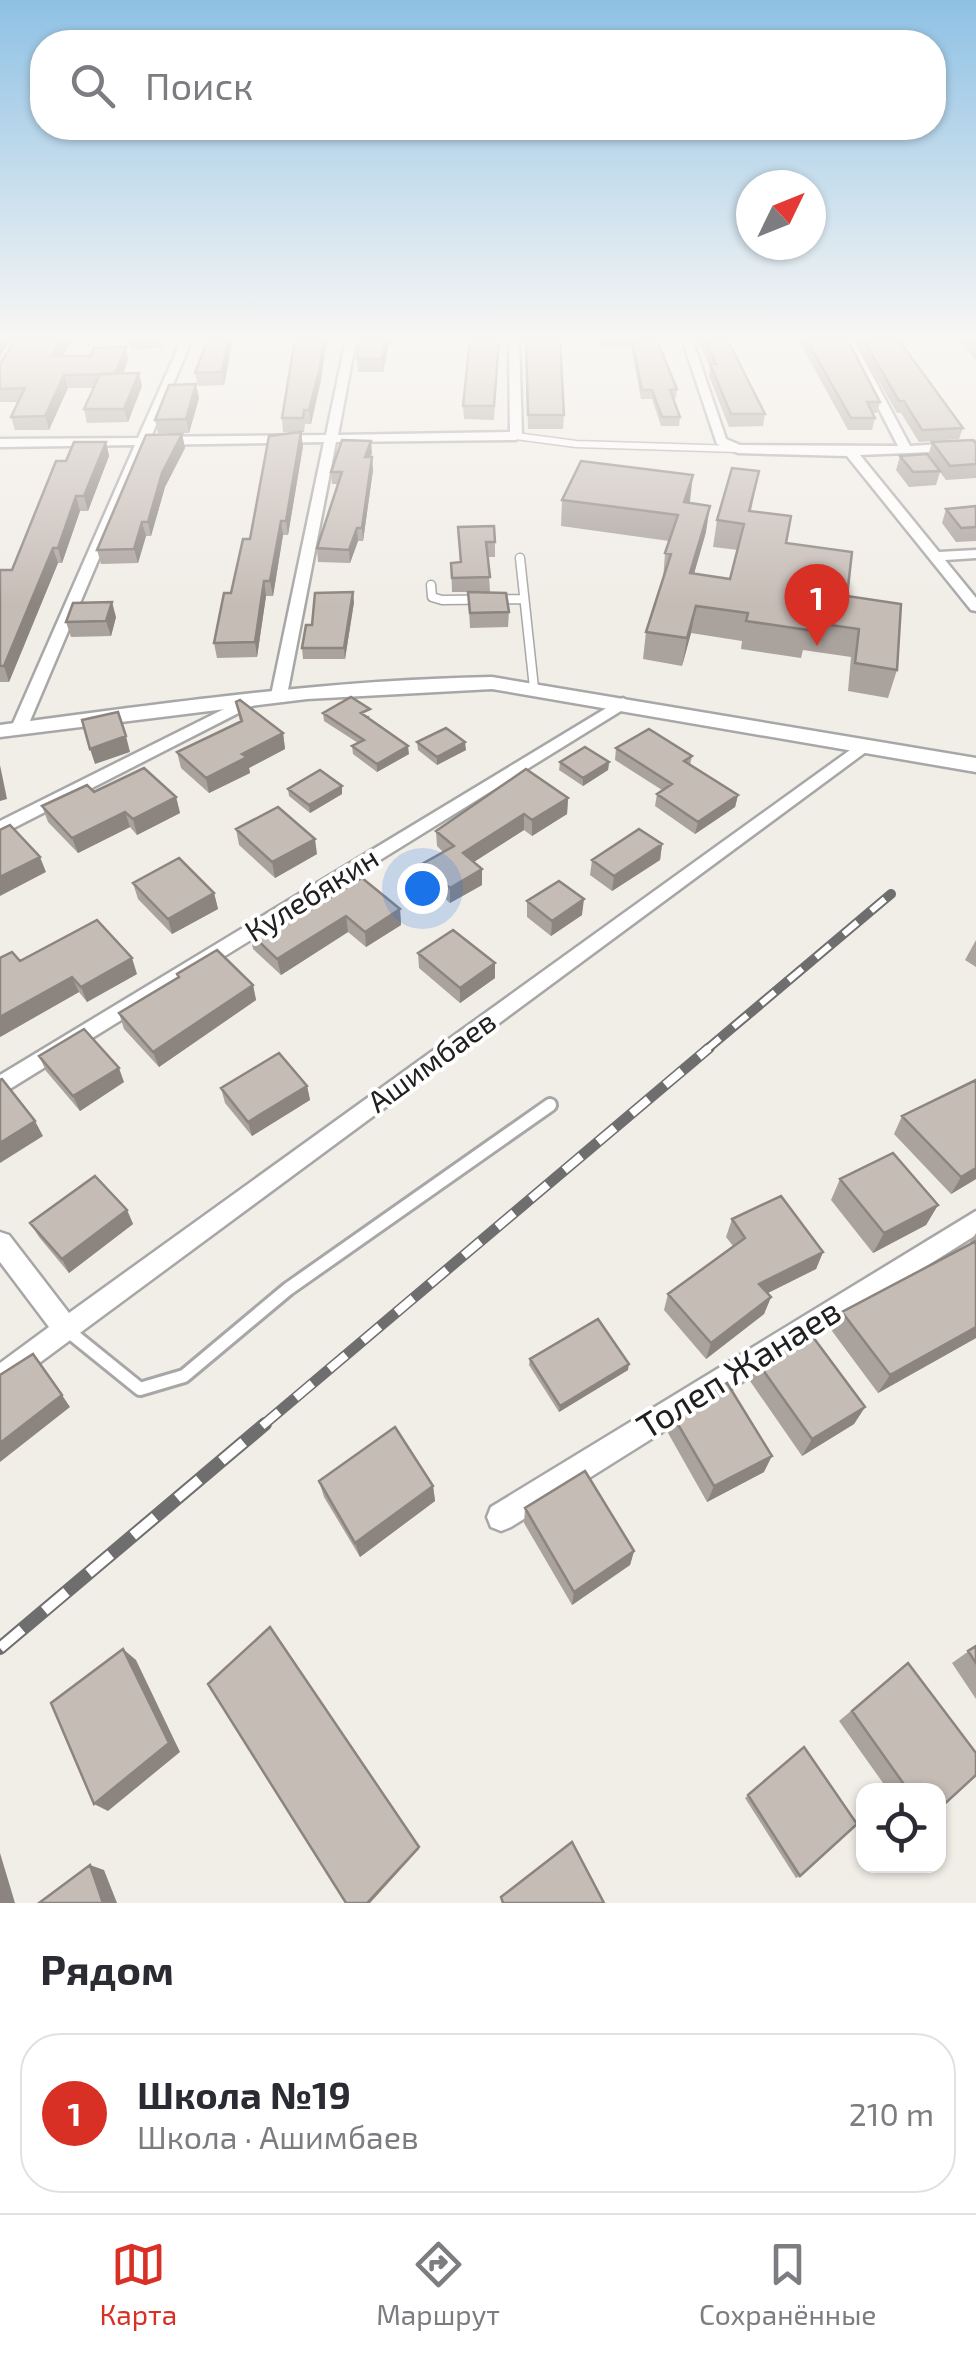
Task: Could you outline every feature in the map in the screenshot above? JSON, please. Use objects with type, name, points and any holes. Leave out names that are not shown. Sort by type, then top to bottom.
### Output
[{"type":"street","points":[[10,730],[149,428]]},
{"type":"street","points":[[280,694],[333,428]]},
{"type":"street","points":[[0,443],[516,436],[516,428]]},
{"type":"street","points":[[717,428],[721,441],[738,449],[850,452],[976,446]]},
{"type":"street","points":[[895,428],[905,447]]},
{"type":"street","points":[[850,452],[976,607]]},
{"type":"street","points":[[934,556],[976,554]]},
{"type":"street","points":[[10,730],[280,694],[430,683],[534,688],[976,765]]},
{"type":"street","points":[[0,829],[256,698]]},
{"type":"street","name":"Кулебякин","points":[[0,1086],[624,704]]},
{"type":"street","name":"Ашимбаев","points":[[0,1379],[864,746]]},
{"type":"street","name":"Толеп Жанаев","points":[[501,1516],[976,1222]]},
{"type":"street","points":[[0,1243],[67,1330]]},
{"type":"lane","points":[[516,436],[576,444],[738,449]]},
{"type":"lane","points":[[520,558],[534,688]]},
{"type":"lane","points":[[430,586],[432,597],[442,600],[522,599]]},
{"type":"lane","points":[[67,1330],[140,1389],[184,1376],[288,1290],[550,1105]]},
{"type":"building","points":[[301,432],[286,521],[281,521],[270,581],[264,581],[255,642],[214,643],[224,593],[231,593],[243,539],[250,539],[269,436]]},
{"type":"building","points":[[182,434],[162,473],[148,522],[142,522],[134,549],[97,550],[146,435]]},
{"type":"building","points":[[342,440],[371,441],[365,457],[372,457],[362,528],[357,528],[349,550],[317,548],[342,472],[331,472]]},
{"type":"building","points":[[973,440],[976,464],[950,466],[932,442]]},
{"type":"building","points":[[74,442],[106,442],[84,496],[76,496],[58,548],[53,548],[4,666],[0,666],[0,570],[12,570],[56,461],[66,461]]},
{"type":"building","points":[[927,454],[940,471],[913,472],[900,456]]},
{"type":"building","points":[[581,461],[693,475],[684,502],[710,506],[690,573],[730,579],[744,524],[717,520],[732,468],[759,471],[749,511],[791,516],[786,543],[852,552],[847,596],[901,604],[897,670],[855,663],[859,629],[809,622],[808,630],[746,621],[748,613],[696,606],[687,638],[646,632],[671,554],[665,553],[678,515],[562,500]]},
{"type":"building","points":[[976,506],[976,527],[961,528],[946,509]]},
{"type":"building","points":[[494,526],[495,542],[486,542],[490,577],[452,578],[451,563],[461,562],[458,527]]},
{"type":"building","points":[[353,592],[344,648],[302,648],[306,625],[312,625],[315,593]]},
{"type":"building","points":[[468,592],[506,593],[509,612],[470,613]]},
{"type":"building","points":[[112,602],[106,621],[66,622],[73,603]]},
{"type":"building","points":[[351,697],[370,709],[361,713],[408,746],[377,764],[352,746],[364,740],[323,713]]},
{"type":"building","points":[[240,700],[283,733],[206,778],[177,752],[242,721],[236,702]]},
{"type":"building","points":[[118,712],[126,736],[90,749],[82,720]]},
{"type":"building","points":[[446,728],[465,742],[437,757],[417,742]]},
{"type":"building","points":[[649,729],[692,756],[684,761],[738,795],[698,822],[657,794],[672,784],[616,748]]},
{"type":"building","points":[[585,747],[609,762],[583,778],[560,762]]},
{"type":"building","points":[[144,768],[176,797],[133,819],[125,812],[72,838],[42,806],[87,785],[94,792]]},
{"type":"building","points":[[526,769],[568,798],[532,820],[524,814],[463,853],[482,869],[450,888],[422,864],[454,846],[436,831]]},
{"type":"building","points":[[320,770],[342,786],[309,805],[288,789]]},
{"type":"building","points":[[278,807],[315,839],[272,862],[236,829]]},
{"type":"building","points":[[10,825],[40,857],[0,877],[0,830]]},
{"type":"building","points":[[639,829],[662,844],[614,876],[592,860]]},
{"type":"building","points":[[179,858],[214,893],[168,919],[133,883]]},
{"type":"building","points":[[362,878],[400,909],[365,932],[346,916],[277,959],[250,933],[293,907],[302,915]]},
{"type":"building","points":[[559,881],[584,899],[552,921],[527,901]]},
{"type":"building","points":[[97,920],[132,958],[81,987],[72,977],[0,1017],[0,958],[12,952],[20,961]]},
{"type":"building","points":[[453,930],[495,963],[460,988],[418,953]]},
{"type":"building","points":[[217,950],[253,985],[153,1052],[119,1013]]},
{"type":"building","points":[[84,1029],[119,1068],[73,1096],[39,1056]]},
{"type":"building","points":[[279,1053],[307,1086],[248,1122],[221,1088]]},
{"type":"building","points":[[0,1080],[35,1121],[0,1143]]},
{"type":"building","points":[[976,1080],[976,1168],[961,1177],[902,1116]]},
{"type":"building","points":[[893,1153],[938,1205],[884,1233],[840,1179]]},
{"type":"building","points":[[95,1176],[127,1210],[62,1259],[30,1223]]},
{"type":"building","points":[[781,1196],[823,1252],[759,1284],[771,1297],[711,1343],[668,1294],[745,1238],[732,1219]]},
{"type":"building","points":[[976,1241],[976,1327],[890,1375],[842,1312]]},
{"type":"building","points":[[598,1319],[629,1364],[560,1406],[530,1359]]},
{"type":"building","points":[[810,1333],[865,1407],[812,1439],[758,1363]]},
{"type":"building","points":[[33,1354],[62,1395],[0,1443],[0,1375]]},
{"type":"building","points":[[727,1383],[772,1456],[714,1486],[673,1416]]},
{"type":"building","points":[[395,1427],[433,1486],[355,1543],[319,1481]]},
{"type":"building","points":[[585,1471],[634,1551],[574,1592],[525,1508]]},
{"type":"building","points":[[270,1627],[419,1847],[367,1903],[346,1903],[208,1684]]},
{"type":"building","points":[[976,1646],[976,1663],[968,1651]]},
{"type":"building","points":[[123,1649],[169,1743],[94,1804],[51,1703]]},
{"type":"building","points":[[908,1663],[976,1753],[976,1775],[946,1803],[946,1783],[903,1783],[852,1711]]},
{"type":"building","points":[[804,1747],[856,1825],[800,1876],[748,1795]]},
{"type":"building","points":[[572,1842],[604,1903],[503,1903],[501,1897]]},
{"type":"building","points":[[90,1865],[103,1903],[39,1903]]},
{"type":"railway","points":[[706,1050],[891,894]]},
{"type":"railway","points":[[262,1426],[709,1048]]},
{"type":"railway","points":[[0,1648],[265,1424]]},
{"type":"place","name":"Школа №19","points":[[817,646]]}]
